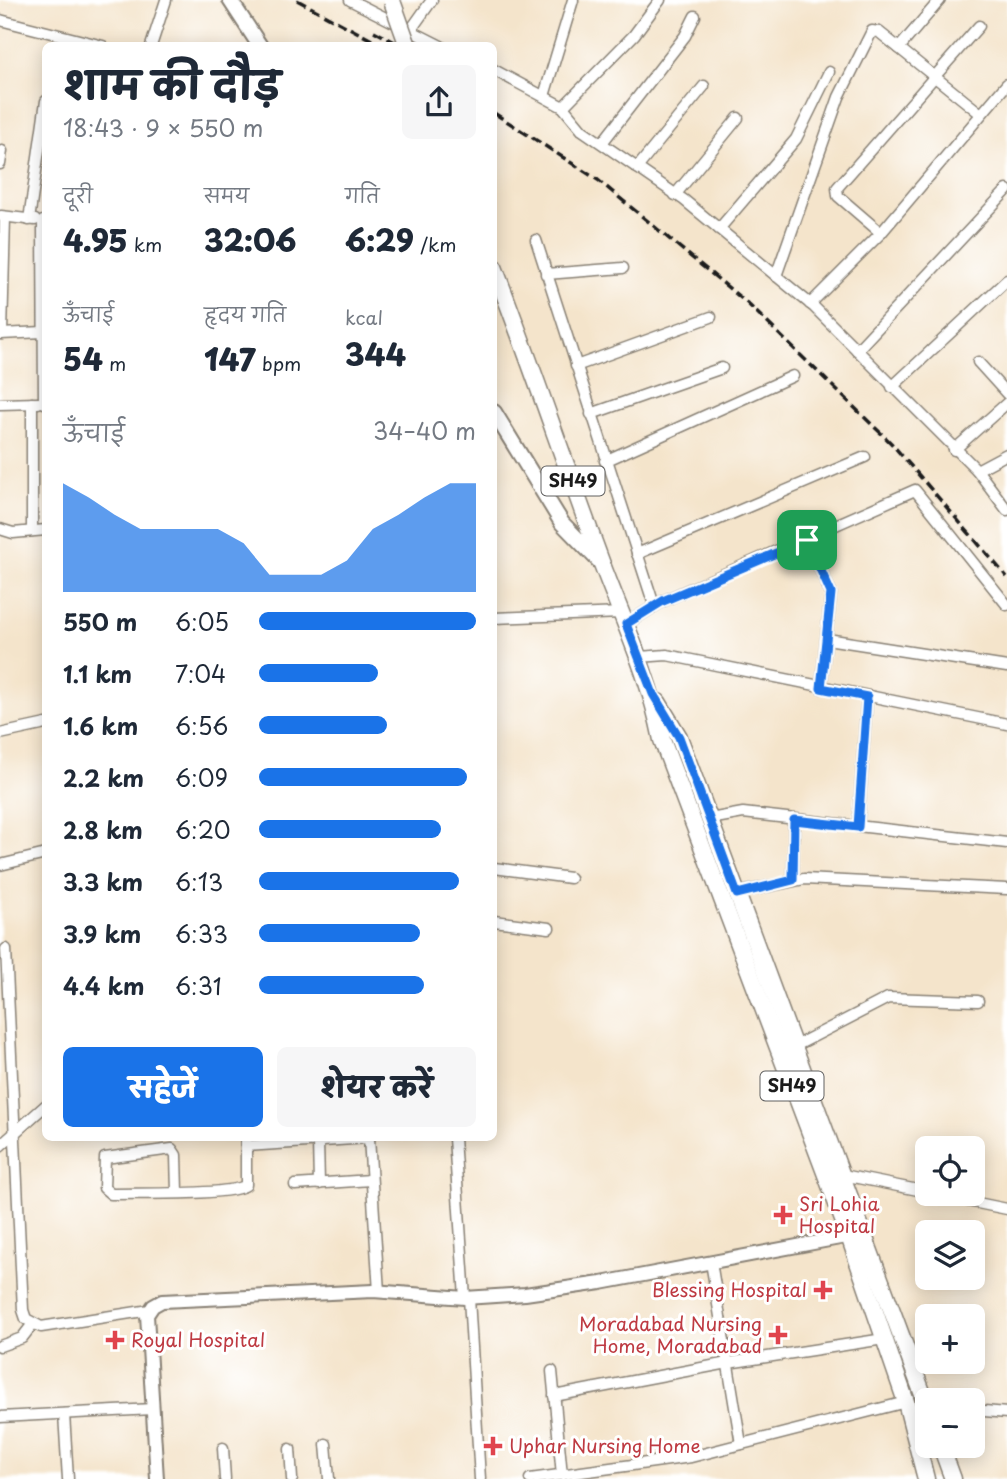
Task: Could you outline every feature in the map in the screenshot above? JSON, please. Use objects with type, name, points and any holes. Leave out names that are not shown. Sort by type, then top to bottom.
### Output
[{"type":"main road","points":[[230,0],[257,42]]},
{"type":"main road","points":[[391,1],[409,38]]},
{"type":"main road","name":"SH49","points":[[497,275],[544,396],[602,564],[653,694],[663,740],[919,1388]]},
{"type":"main road","points":[[497,417],[562,523],[602,564]]},
{"type":"main road","name":"SH49","points":[[653,694],[679,737],[843,1175],[884,1339],[906,1402],[926,1479]]},
{"type":"main road","points":[[945,1458],[953,1479]]},
{"type":"street","points":[[152,42],[166,0]]},
{"type":"street","points":[[350,0],[409,38],[432,0]]},
{"type":"street","points":[[544,96],[573,0]]},
{"type":"street","points":[[566,110],[635,35],[660,0]]},
{"type":"street","points":[[899,48],[940,0]]},
{"type":"street","points":[[602,143],[685,36],[695,16]]},
{"type":"street","points":[[0,20],[87,42]]},
{"type":"street","points":[[881,233],[838,196],[836,188],[979,26]]},
{"type":"street","points":[[776,275],[839,97],[872,31],[879,32],[981,114]]},
{"type":"street","points":[[497,72],[566,110],[578,126],[676,195],[810,304],[977,470],[1007,510]]},
{"type":"street","points":[[719,229],[796,139],[829,72]]},
{"type":"street","points":[[810,304],[881,233],[1007,84]]},
{"type":"street","points":[[637,168],[704,86]]},
{"type":"street","points":[[676,195],[738,118]]},
{"type":"street","points":[[29,220],[42,129]]},
{"type":"street","points":[[0,164],[2,150]]},
{"type":"street","points":[[857,351],[1007,190]]},
{"type":"street","points":[[42,222],[3,216],[1,334],[42,332]]},
{"type":"street","points":[[536,240],[654,605]]},
{"type":"street","points":[[546,274],[623,268]]},
{"type":"street","points":[[892,387],[1007,280]]},
{"type":"street","points":[[576,366],[711,317]]},
{"type":"street","points":[[978,362],[1007,394]]},
{"type":"street","points":[[591,414],[722,368]]},
{"type":"street","points":[[606,461],[793,376]]},
{"type":"street","points":[[32,403],[32,531]]},
{"type":"street","points":[[0,404],[42,403]]},
{"type":"street","points":[[954,450],[1007,403]]},
{"type":"street","points":[[977,470],[1007,454]]},
{"type":"street","points":[[637,554],[865,457]]},
{"type":"street","points":[[497,618],[624,619],[915,490],[1007,605]]},
{"type":"street","points":[[0,529],[13,533],[42,530]]},
{"type":"street","points":[[807,540],[831,593],[821,688]]},
{"type":"street","points":[[827,639],[1007,667]]},
{"type":"street","points":[[639,657],[667,655],[1007,724]]},
{"type":"street","points":[[858,827],[867,697]]},
{"type":"street","points":[[0,734],[42,725]]},
{"type":"street","points":[[710,819],[733,813],[1007,843]]},
{"type":"street","points":[[793,880],[794,820]]},
{"type":"street","points":[[0,865],[42,855]]},
{"type":"street","points":[[497,868],[570,878]]},
{"type":"street","points":[[737,894],[793,880],[1007,889]]},
{"type":"street","points":[[497,921],[550,928]]},
{"type":"street","points":[[6,949],[23,1310],[32,1325],[41,1327],[150,1310]]},
{"type":"street","points":[[794,1046],[888,998],[978,1001]]},
{"type":"street","points":[[0,1146],[42,1108]]},
{"type":"street","points":[[177,1192],[176,1155],[172,1149],[105,1158],[107,1192],[177,1192],[241,1189],[248,1178],[246,1142],[318,1141],[319,1184]]},
{"type":"street","points":[[369,1141],[379,1292]]},
{"type":"street","points":[[454,1141],[480,1479]]},
{"type":"street","points":[[843,1175],[915,1189]]},
{"type":"street","points":[[295,1185],[371,1180]]},
{"type":"street","points":[[985,1205],[1007,1209]]},
{"type":"street","points":[[157,1479],[147,1315],[162,1301],[379,1292],[467,1298],[525,1294],[601,1283],[857,1235]]},
{"type":"street","points":[[711,1262],[741,1444]]},
{"type":"street","points":[[0,1346],[22,1338],[32,1325]]},
{"type":"street","points":[[554,1396],[728,1363],[884,1339]]},
{"type":"street","points":[[552,1371],[562,1475]]},
{"type":"street","points":[[530,1479],[691,1457],[906,1402]]},
{"type":"street","points":[[0,1417],[153,1409]]},
{"type":"street","points":[[985,1411],[1007,1413]]},
{"type":"street","points":[[64,1413],[68,1479]]},
{"type":"street","points":[[326,1444],[329,1479]]},
{"type":"street","points":[[223,1448],[225,1479]]},
{"type":"street","points":[[290,1449],[292,1479]]},
{"type":"railway","points":[[297,0],[376,42]]},
{"type":"railway","points":[[374,31],[395,42]]},
{"type":"railway","points":[[497,115],[598,180],[747,303],[891,443],[1007,577]]},
{"type":"place","name":"Sri Lohia Hospital","points":[[783,1215]]},
{"type":"place","name":"Blessing Hospital","points":[[823,1290]]},
{"type":"place","name":"Moradabad Nursing Home, Moradabad","points":[[778,1335]]},
{"type":"place","name":"Royal Hospital","points":[[115,1340]]},
{"type":"place","name":"Uphar Nursing Home","points":[[493,1446]]},
{"type":"route","points":[[807,540],[829,583],[831,593],[832,604],[821,688],[867,697],[858,827],[794,820],[793,880],[737,894],[679,737],[653,694],[626,624],[654,605],[807,540]]}]
